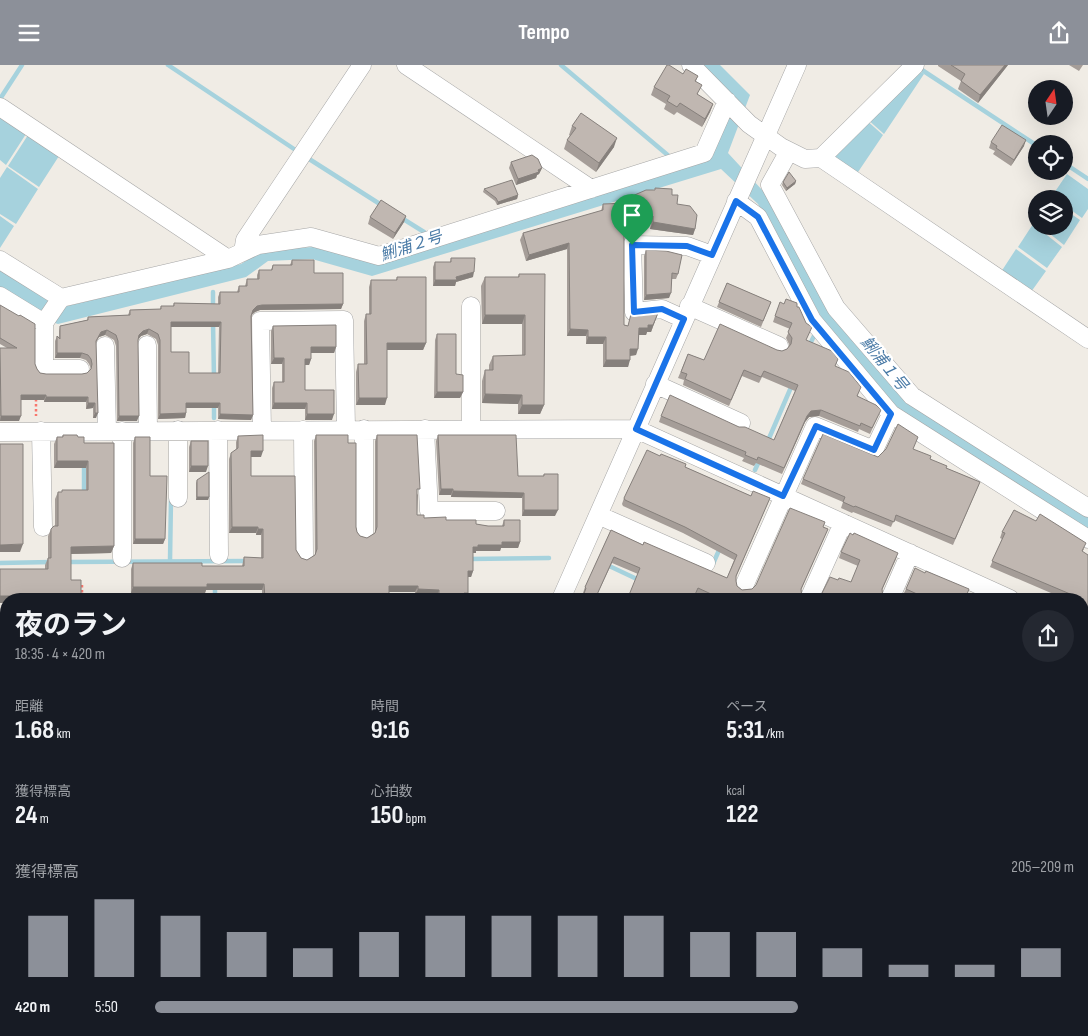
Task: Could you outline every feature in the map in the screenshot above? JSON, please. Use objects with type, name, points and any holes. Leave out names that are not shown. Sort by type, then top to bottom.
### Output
[{"type":"street","points":[[236,256],[362,65]]},
{"type":"street","points":[[406,65],[591,189]]},
{"type":"street","points":[[691,65],[749,123],[765,135],[805,159],[821,158],[1088,339]]},
{"type":"street","points":[[565,593],[797,65]]},
{"type":"street","points":[[821,158],[915,65]]},
{"type":"street","points":[[80,369],[44,369],[44,323],[61,298],[236,256],[258,245],[311,237],[379,256],[704,153],[729,103]]},
{"type":"street","points":[[0,107],[236,256]]},
{"type":"street","points":[[789,151],[770,185],[836,309],[912,396],[1088,508]]},
{"type":"street","points":[[737,198],[758,217],[812,320],[891,414],[1088,539]]},
{"type":"street","points":[[712,255],[687,246],[632,245],[634,312],[662,309],[687,312],[779,346]]},
{"type":"street","points":[[0,260],[61,298]]},
{"type":"street","points":[[0,296],[44,323]]},
{"type":"street","points":[[471,306],[471,429]]},
{"type":"street","points":[[262,430],[260,321],[344,320],[364,533]]},
{"type":"street","points":[[147,345],[148,431]]},
{"type":"street","points":[[105,346],[114,431],[122,558]]},
{"type":"street","points":[[655,384],[741,423]]},
{"type":"street","points":[[744,586],[816,426],[874,450],[891,414]]},
{"type":"street","points":[[425,429],[429,511],[496,511]]},
{"type":"street","points":[[0,432],[636,429],[910,553],[984,593]]},
{"type":"street","points":[[218,430],[219,555]]},
{"type":"street","points":[[303,430],[304,555]]},
{"type":"street","points":[[39,431],[43,527]]},
{"type":"street","points":[[178,431],[178,498]]},
{"type":"street","points":[[598,515],[706,563]]},
{"type":"street","points":[[813,593],[843,523]]},
{"type":"street","points":[[893,593],[910,553]]},
{"type":"path","points":[[36,392],[39,431]]},
{"type":"path","points":[[82,585],[82,593]]},
{"type":"water","points":[[701,65],[720,65],[750,95],[728,153],[763,191],[904,397],[1088,516],[1088,531],[896,408],[824,322],[758,204],[721,169],[372,276],[312,259],[268,261],[246,277],[58,324],[0,290],[0,269],[63,307],[241,264],[263,250],[313,247],[372,263],[711,158],[734,99]]},
{"type":"water","points":[[916,69],[924,74],[884,134],[866,118]]},
{"type":"water","points":[[0,117],[26,134],[6,165],[0,160]]},
{"type":"water","points":[[865,119],[883,135],[856,175],[831,158]]},
{"type":"water","points":[[28,135],[59,156],[39,187],[8,166]]},
{"type":"water","points":[[7,167],[38,189],[16,224],[0,214],[0,178]]},
{"type":"water","points":[[1073,178],[1088,189],[1088,209],[1082,218],[1073,212],[1073,190],[1056,190],[1063,180],[1073,180]]},
{"type":"water","points":[[1073,215],[1080,220],[1073,231]]},
{"type":"water","points":[[0,216],[14,226],[0,248]]},
{"type":"water","points":[[1028,232],[1028,235],[1047,235],[1062,247],[1047,268],[1018,247]]},
{"type":"water","points":[[1051,235],[1070,235],[1064,245]]},
{"type":"water","points":[[1016,249],[1046,271],[1031,292],[1001,272]]},
{"type":"building","points":[[667,65],[683,74],[686,69],[698,76],[695,81],[702,85],[697,94],[713,104],[705,119],[680,103],[677,107],[667,101],[670,96],[654,87]]},
{"type":"building","points":[[951,65],[1005,65],[980,95],[961,81],[965,74]]},
{"type":"building","points":[[581,113],[617,138],[599,163],[567,140],[576,128],[572,126]]},
{"type":"building","points":[[1002,125],[1026,140],[1014,160],[996,148],[997,146],[991,142]]},
{"type":"building","points":[[532,155],[538,159],[542,168],[538,170],[539,172],[518,179],[511,162]]},
{"type":"building","points":[[789,172],[796,181],[787,188],[783,182]]},
{"type":"building","points":[[512,180],[518,195],[498,202],[496,198],[484,189]]},
{"type":"building","points":[[655,188],[672,189],[672,195],[678,195],[677,204],[690,206],[697,215],[695,229],[653,222],[653,216],[624,217],[624,325],[628,326],[631,314],[638,316],[658,313],[653,325],[648,325],[648,328],[639,328],[638,349],[630,349],[630,360],[606,360],[606,337],[588,337],[588,330],[570,329],[569,243],[529,255],[523,233],[603,210],[603,204],[630,203],[630,197],[646,190],[655,190]]},
{"type":"building","points":[[381,200],[406,216],[395,233],[370,217]]},
{"type":"building","points":[[646,250],[666,251],[682,255],[678,274],[672,273],[671,293],[646,295]]},
{"type":"building","points":[[451,258],[475,258],[474,272],[456,277],[457,280],[435,280],[435,262],[451,262]]},
{"type":"building","points":[[292,260],[314,260],[314,273],[343,273],[343,304],[262,305],[257,306],[253,310],[251,316],[253,415],[220,414],[220,403],[186,403],[186,413],[160,414],[160,340],[158,334],[149,329],[139,335],[138,340],[139,416],[119,416],[118,341],[116,335],[107,330],[101,332],[96,341],[98,413],[95,413],[95,403],[88,403],[88,397],[21,395],[21,416],[1,416],[0,348],[17,348],[0,338],[0,305],[35,324],[35,364],[40,373],[82,374],[87,373],[91,369],[91,359],[88,355],[82,353],[57,353],[57,336],[60,339],[60,326],[88,320],[88,317],[130,315],[130,310],[161,309],[161,306],[174,306],[174,303],[220,304],[220,292],[239,292],[239,286],[247,286],[247,279],[259,279],[259,270],[272,270],[273,265],[292,265]],"holes":[[[171,322],[221,322],[220,373],[189,373],[189,352],[171,352]]]},
{"type":"building","points":[[519,274],[545,274],[544,405],[522,405],[522,395],[485,394],[485,370],[493,370],[493,356],[525,355],[525,315],[485,315],[485,277],[519,277]]},
{"type":"building","points":[[397,277],[426,277],[426,343],[387,343],[387,398],[359,398],[358,364],[367,364],[366,314],[371,314],[371,280],[397,280]]},
{"type":"building","points":[[727,283],[771,302],[763,321],[719,302]]},
{"type":"building","points":[[786,299],[797,303],[797,307],[799,307],[806,323],[812,327],[806,340],[832,351],[838,359],[835,366],[849,372],[861,387],[857,396],[876,405],[881,410],[872,428],[861,423],[860,426],[821,410],[811,411],[784,468],[758,457],[757,460],[745,455],[746,452],[661,416],[670,395],[739,427],[745,427],[774,440],[798,385],[764,371],[761,377],[744,370],[731,400],[685,379],[687,374],[681,372],[688,354],[704,360],[720,324],[777,350],[787,349],[791,344],[792,338],[788,332],[792,323],[775,316],[780,302],[784,304]]},
{"type":"building","points":[[336,325],[336,347],[311,347],[311,359],[305,359],[305,390],[334,390],[334,414],[307,414],[307,403],[274,403],[274,382],[284,382],[284,358],[274,358],[273,326]]},
{"type":"building","points":[[437,334],[456,334],[456,374],[463,375],[463,392],[437,392]]},
{"type":"building","points":[[898,424],[918,437],[913,449],[931,456],[930,459],[947,466],[946,468],[980,482],[955,539],[896,515],[894,522],[854,507],[843,502],[845,497],[803,479],[823,434],[878,457],[886,449]]},
{"type":"building","points":[[63,435],[77,435],[78,437],[84,437],[84,443],[114,443],[114,546],[71,547],[71,580],[81,580],[81,593],[0,593],[0,569],[48,569],[48,558],[51,558],[51,529],[54,526],[58,526],[58,492],[62,492],[62,490],[88,490],[88,461],[57,461],[57,437],[63,437]]},
{"type":"building","points":[[263,435],[263,451],[251,451],[251,476],[295,476],[296,550],[301,558],[307,560],[315,555],[317,549],[316,435],[348,435],[348,443],[356,443],[356,527],[360,536],[367,538],[375,533],[377,527],[377,435],[417,435],[420,489],[417,489],[417,515],[424,515],[424,518],[446,517],[446,520],[476,520],[476,524],[488,526],[504,526],[504,520],[520,520],[520,542],[502,542],[502,545],[478,545],[478,547],[473,547],[473,571],[468,571],[468,593],[439,593],[439,590],[418,589],[418,586],[389,586],[389,593],[265,593],[264,584],[207,584],[207,587],[133,587],[133,563],[202,563],[202,566],[244,566],[244,557],[263,558],[263,529],[258,529],[258,527],[232,527],[231,453],[238,448],[238,436]]},
{"type":"building","points":[[438,435],[516,435],[518,476],[558,474],[558,510],[524,510],[524,493],[441,489]]},
{"type":"building","points":[[135,437],[150,437],[150,476],[167,476],[165,539],[135,539]]},
{"type":"building","points":[[191,441],[208,441],[208,466],[191,466]]},
{"type":"building","points":[[0,444],[23,444],[23,544],[0,545]]},
{"type":"building","points":[[647,450],[686,464],[685,467],[751,496],[753,491],[770,498],[736,576],[737,586],[742,590],[752,589],[756,585],[790,508],[825,522],[823,527],[828,529],[801,589],[801,593],[709,593],[698,588],[696,593],[630,593],[640,568],[614,557],[598,593],[584,593],[585,587],[611,530],[643,545],[644,542],[727,578],[737,555],[685,527],[624,498]]},
{"type":"building","points":[[209,472],[209,497],[197,497],[197,480]]},
{"type":"building","points":[[1014,510],[1036,521],[1040,514],[1086,543],[1082,551],[1088,555],[1088,593],[1068,593],[992,561],[1005,533],[1002,532]]},
{"type":"building","points":[[850,533],[853,535],[854,533],[898,553],[882,589],[882,593],[822,593],[830,577],[851,582],[860,560],[841,552]]},
{"type":"building","points":[[915,568],[969,589],[967,593],[915,593],[906,589]]},
{"type":"waterway","points":[[0,99],[22,65]]},
{"type":"waterway","points":[[168,65],[297,151]]},
{"type":"waterway","points":[[561,65],[670,157]]},
{"type":"waterway","points":[[919,68],[1028,140]]},
{"type":"waterway","points":[[306,157],[383,206]]},
{"type":"waterway","points":[[1073,169],[1088,179]]},
{"type":"waterway","name":"鯏浦２号","points":[[400,217],[424,232]]},
{"type":"waterway","points":[[213,292],[213,309]]},
{"type":"waterway","points":[[213,321],[214,379]]},
{"type":"waterway","points":[[809,346],[814,336]]},
{"type":"waterway","points":[[767,443],[792,385]]},
{"type":"waterway","points":[[214,404],[214,418]]},
{"type":"waterway","points":[[755,470],[760,459]]},
{"type":"waterway","points":[[84,463],[84,496]]},
{"type":"waterway","points":[[170,561],[171,498]]},
{"type":"waterway","points":[[712,566],[720,548]]},
{"type":"waterway","points":[[468,559],[549,558]]},
{"type":"waterway","points":[[68,562],[247,561]]},
{"type":"waterway","points":[[0,563],[52,562]]},
{"type":"waterway","points":[[605,564],[641,581]]},
{"type":"waterway","points":[[215,586],[215,593]]},
{"type":"route","points":[[736,201],[758,217],[812,320],[891,414],[874,450],[816,426],[783,496],[636,429],[684,319],[662,309],[634,312],[632,245],[687,246],[712,255],[736,201]]},
{"type":"water label","name":"鯏浦１号","points":[[885,363]]}]
